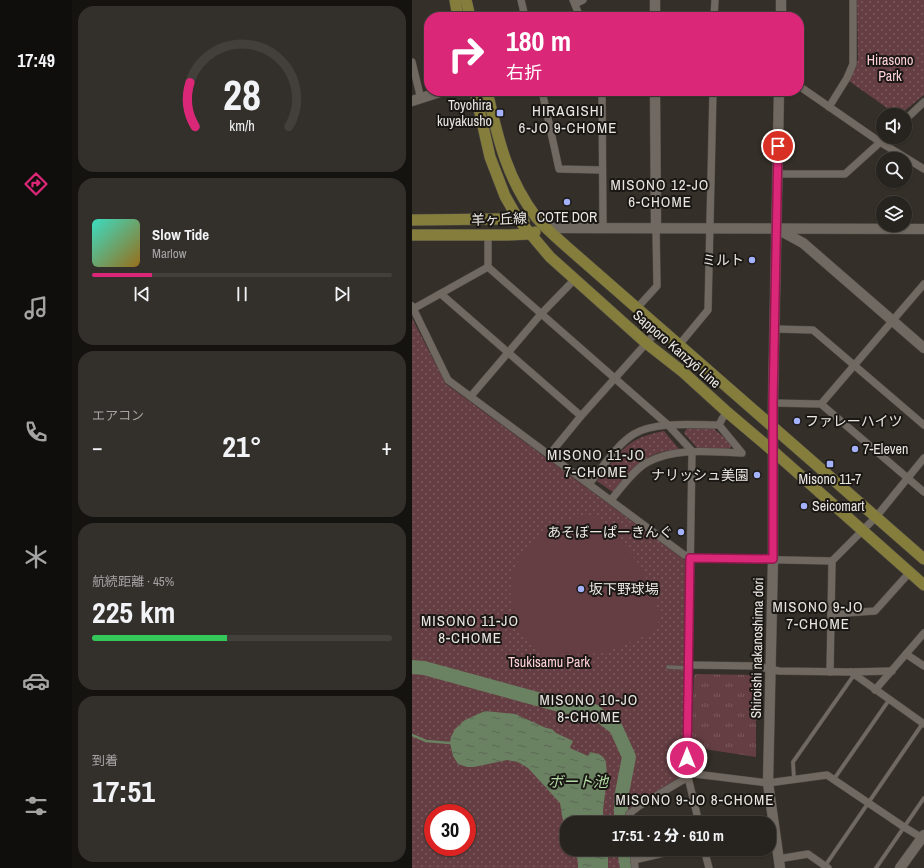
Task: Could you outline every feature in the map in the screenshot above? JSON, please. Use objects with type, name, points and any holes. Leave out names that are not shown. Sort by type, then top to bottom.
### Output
[{"type":"main road","points":[[455,0],[457,12]]},
{"type":"main road","points":[[466,0],[469,12]]},
{"type":"main road","name":"Sapporo Kanzyō Line","points":[[476,96],[490,157],[495,174],[505,196],[518,219],[550,257],[646,343],[683,372],[924,585]]},
{"type":"main road","name":"Sapporo Kanzyō Line","points":[[488,96],[499,143],[510,173],[524,199],[547,228],[924,559]]},
{"type":"main road","name":"羊ヶ丘線","points":[[412,220],[518,219],[547,228]]},
{"type":"main road","name":"羊ヶ丘線","points":[[412,235],[530,234],[547,228]]},
{"type":"street","points":[[521,0],[524,12]]},
{"type":"street","points":[[578,12],[574,2],[583,0]]},
{"type":"street","points":[[655,0],[655,12]]},
{"type":"street","points":[[714,12],[715,0]]},
{"type":"street","points":[[781,0],[781,12]]},
{"type":"street","points":[[829,107],[847,78],[853,64],[853,0]]},
{"type":"street","points":[[412,62],[416,100],[428,96]]},
{"type":"street","points":[[804,90],[876,139]]},
{"type":"street","points":[[543,96],[560,169],[602,170]]},
{"type":"street","points":[[602,96],[603,228]]},
{"type":"street","points":[[637,308],[657,286],[655,96]]},
{"type":"street","points":[[679,345],[708,310],[713,96]]},
{"type":"street","name":"Shiroishi nakanoshima dori","points":[[779,96],[773,403],[773,559],[768,783],[779,864]]},
{"type":"street","points":[[912,113],[924,102]]},
{"type":"street","points":[[778,174],[845,174],[878,144]]},
{"type":"street","points":[[883,144],[924,168]]},
{"type":"street","points":[[547,228],[924,229]]},
{"type":"street","points":[[777,229],[802,243],[924,348]]},
{"type":"street","points":[[488,235],[488,267],[668,425],[692,451],[688,666],[688,775],[697,816]]},
{"type":"street","points":[[488,267],[441,294],[413,307],[448,380],[690,558],[832,561]]},
{"type":"street","points":[[471,396],[541,314],[575,278]]},
{"type":"street","points":[[821,404],[924,284]]},
{"type":"street","points":[[441,294],[581,416]]},
{"type":"street","points":[[550,454],[581,416],[660,328]]},
{"type":"street","points":[[775,329],[813,330],[924,426]]},
{"type":"street","points":[[773,403],[821,404],[924,492]]},
{"type":"street","points":[[719,425],[727,412]]},
{"type":"street","points":[[590,484],[618,448],[635,433],[654,427],[668,425],[719,425],[742,452],[692,451],[669,454],[646,462],[627,480],[610,500]]},
{"type":"street","points":[[830,672],[832,561],[876,517],[924,458]]},
{"type":"street","points":[[831,614],[875,612],[910,572]]},
{"type":"street","points":[[875,690],[924,633]]},
{"type":"street","points":[[906,654],[924,666]]},
{"type":"street","points":[[688,666],[756,666],[779,671],[853,674],[892,671]]},
{"type":"street","points":[[853,674],[924,724]]},
{"type":"street","points":[[629,816],[629,814],[639,806],[688,775],[768,783],[828,775],[904,827],[923,837],[900,868]]},
{"type":"street","points":[[779,864],[808,854],[827,867]]},
{"type":"street","points":[[633,856],[635,868]]},
{"type":"street","points":[[634,860],[651,856]]},
{"type":"street","points":[[706,856],[709,868]]},
{"type":"lane","points":[[668,667],[688,666]]},
{"type":"lane","points":[[794,779],[793,762],[853,674]]},
{"type":"lane","points":[[834,779],[889,700]]},
{"type":"lane","points":[[827,867],[868,803],[924,724]]},
{"type":"lane","points":[[876,868],[924,798]]},
{"type":"green space","name":"Hirasono Park","points":[[857,0],[924,0],[924,95],[908,108],[887,108],[849,81],[858,60]]},
{"type":"green space","name":"Tsukisamu Park","points":[[412,318],[446,384],[686,561],[685,763],[681,776],[625,812],[626,816],[560,816],[560,856],[630,856],[632,868],[412,868]]},
{"type":"green space","points":[[687,428],[714,429],[730,442],[731,447],[728,450],[698,449],[684,433]]},
{"type":"green space","points":[[664,431],[679,449],[658,453],[644,460],[633,470],[614,493],[597,481],[619,454],[634,441],[645,436]]},
{"type":"green space","name":"坂下野球場","points":[[585,517],[600,518],[641,566],[661,616],[654,632],[604,653],[541,655],[521,633],[511,605],[511,586],[515,569],[523,553],[534,539],[549,529],[566,521]]},
{"type":"green space","points":[[696,674],[754,675],[756,677],[756,757],[691,747],[694,676]]},
{"type":"water","name":"ボート池","points":[[485,711],[515,714],[546,728],[552,729],[556,733],[573,741],[570,748],[588,756],[590,752],[603,757],[607,768],[603,816],[562,816],[560,803],[528,768],[518,762],[507,760],[474,767],[467,767],[458,764],[453,756],[450,743],[455,729],[465,720]]},
{"type":"water","points":[[576,856],[608,856],[608,868],[578,868]]},
{"type":"waterway","points":[[412,667],[424,668],[563,706],[594,711],[616,728],[629,757],[621,798],[621,816]]},
{"type":"waterway","points":[[412,735],[426,741],[450,743]]},
{"type":"waterway","points":[[625,856],[627,868]]},
{"type":"place","name":"Toyohira kuyakusho","points":[[500,113]]},
{"type":"place","name":"COTE DOR","points":[[567,202]]},
{"type":"place","name":"ミルト","points":[[752,260]]},
{"type":"place","name":"ファレーハイツ","points":[[797,421]]},
{"type":"place","name":"7-Eleven","points":[[855,449]]},
{"type":"place","name":"Misono 11-7","points":[[830,464]]},
{"type":"place","name":"ナリッシュ美園","points":[[757,475]]},
{"type":"place","name":"Seicomart","points":[[804,506]]},
{"type":"place","name":"あそぼーぱーきんぐ","points":[[681,532]]},
{"type":"place","name":"坂下野球場","points":[[581,589]]},
{"type":"district","name":"HIRAGISHI 6-JO 9-CHOME","points":[[568,120]]},
{"type":"district","name":"MISONO 12-JO 6-CHOME","points":[[660,194]]},
{"type":"district","name":"MISONO 11-JO 7-CHOME","points":[[596,464]]},
{"type":"district","name":"MISONO 9-JO 7-CHOME","points":[[818,616]]},
{"type":"district","name":"MISONO 11-JO 8-CHOME","points":[[470,630]]},
{"type":"district","name":"MISONO 10-JO 8-CHOME","points":[[589,708]]},
{"type":"district","name":"MISONO 9-JO 8-CHOME","points":[[695,800]]},
{"type":"route","points":[[687,758],[690,558],[773,559],[773,403],[778,216],[778,146]]}]
